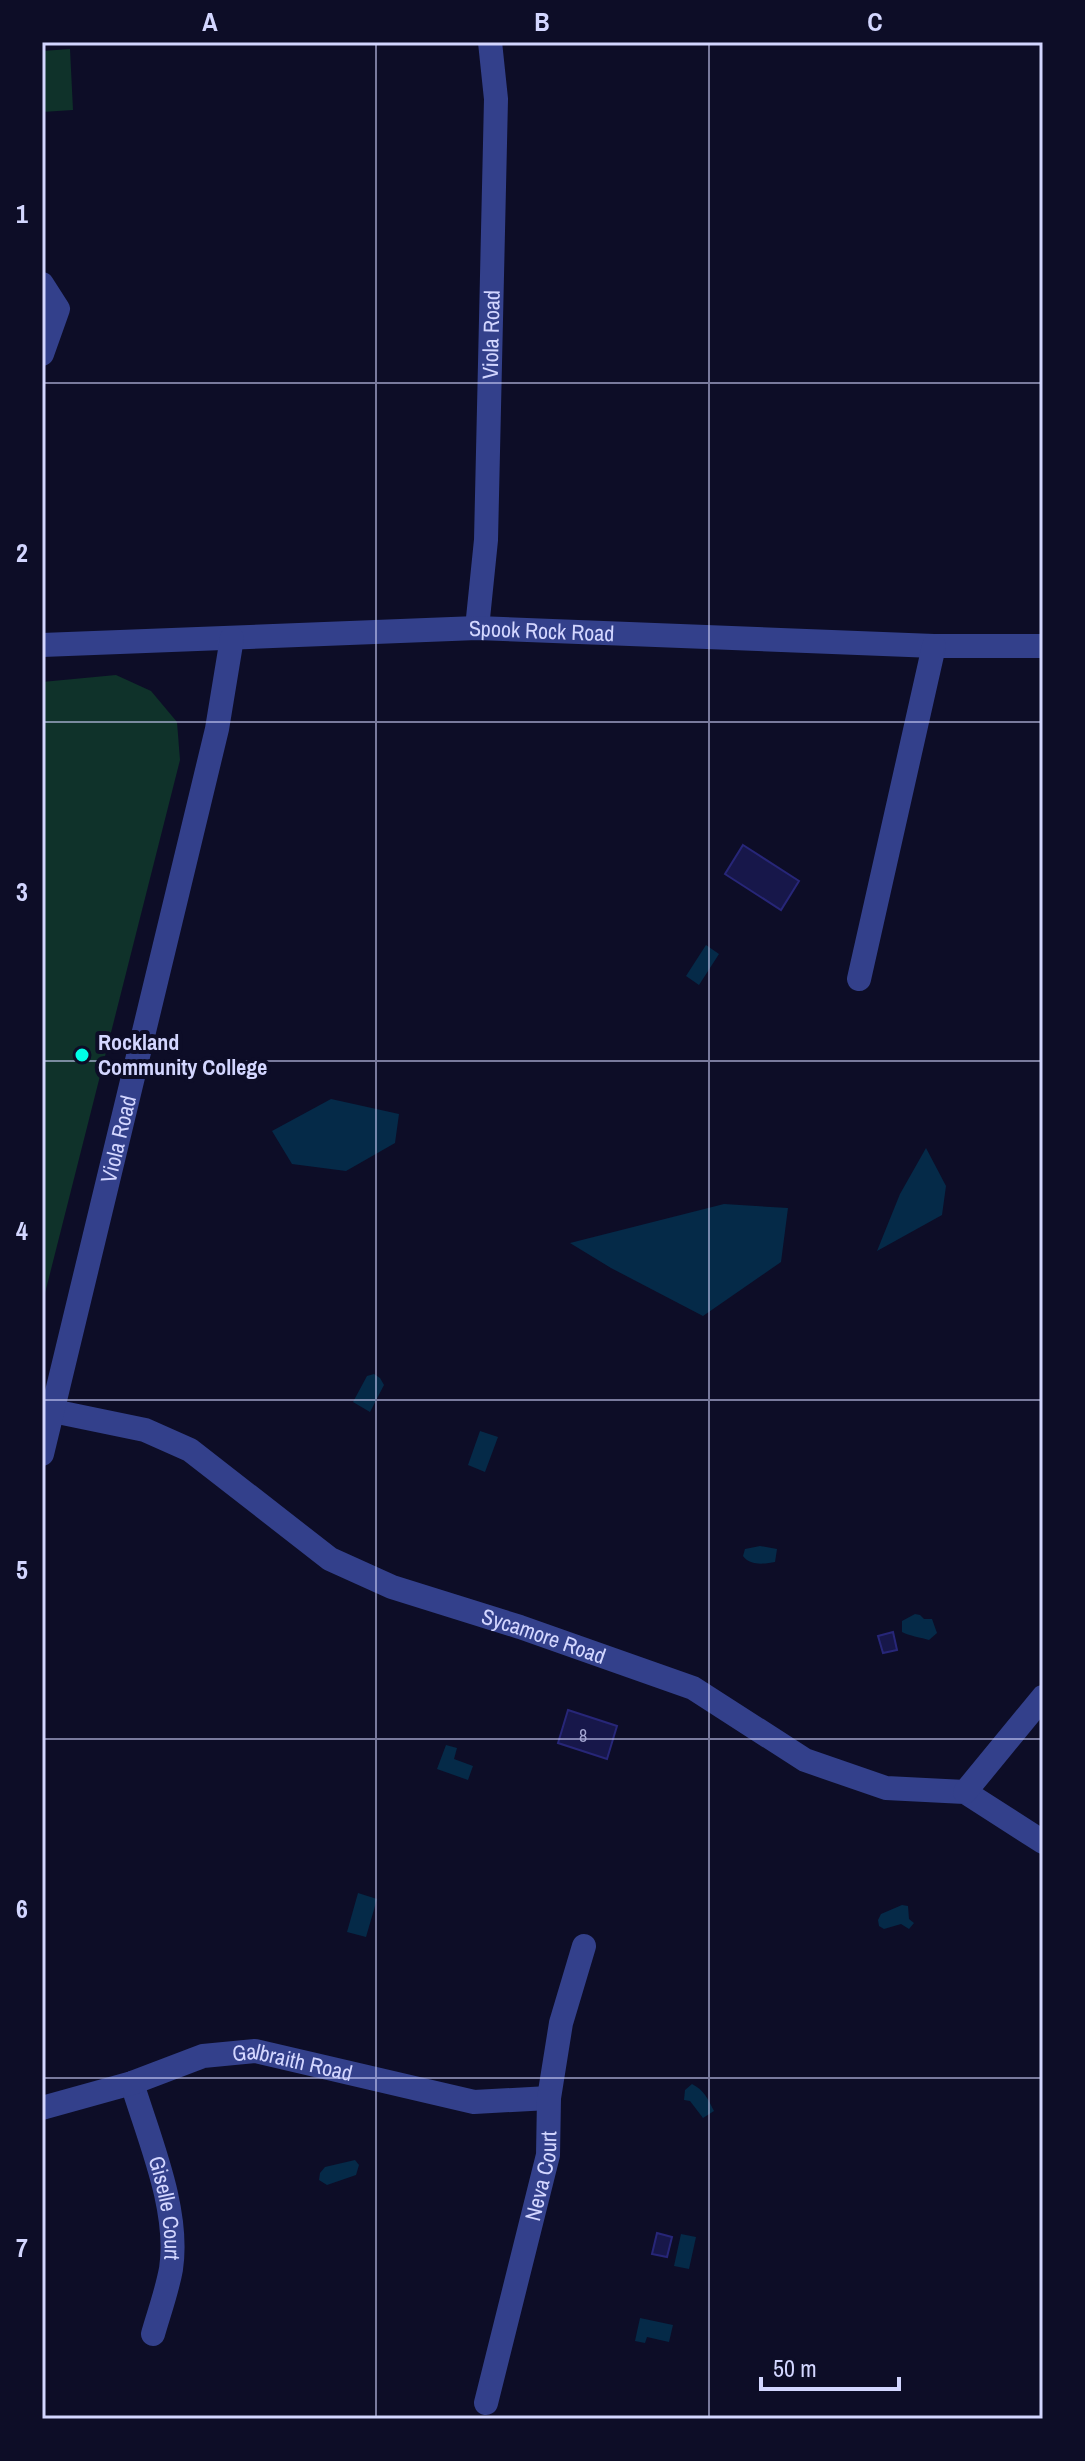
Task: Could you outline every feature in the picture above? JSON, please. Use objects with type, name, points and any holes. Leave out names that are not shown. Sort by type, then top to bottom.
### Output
[{"type":"street","name":"Viola Road","points":[[477,628],[486,540],[496,99],[490,42]]},
{"type":"street","points":[[42,284],[58,309],[42,354]]},
{"type":"street","name":"Spook Rock Road","points":[[42,645],[477,628],[934,646],[1043,646]]},
{"type":"street","name":"Viola Road","points":[[42,1454],[217,729],[232,638]]},
{"type":"street","points":[[859,979],[934,646]]},
{"type":"street","name":"Sycamore Road","points":[[53,1411],[145,1430],[190,1450],[330,1559],[392,1587],[520,1627],[693,1688],[805,1760],[886,1788],[965,1792],[1043,1842]]},
{"type":"street","points":[[965,1792],[1043,1697]]},
{"type":"street","name":"Neva Court","points":[[486,2403],[548,2155],[549,2098],[561,2023],[584,1946]]},
{"type":"street","name":"Galbraith Road","points":[[42,2108],[132,2083],[203,2056],[255,2051],[474,2102],[549,2098]]},
{"type":"street","name":"Giselle Court","points":[[132,2083],[164,2188],[172,2231],[171,2269],[153,2334]]},
{"type":"green space","points":[[70,49],[73,110],[42,112],[42,51]]},
{"type":"green space","name":"Rockland Community College","points":[[116,675],[151,691],[177,722],[180,760],[42,1305],[42,682]]},
{"type":"water","points":[[706,945],[719,954],[699,985],[686,976]]},
{"type":"water","points":[[331,1099],[399,1114],[395,1143],[346,1171],[292,1164],[272,1131]]},
{"type":"water","points":[[926,1148],[946,1186],[942,1215],[877,1251],[900,1194]]},
{"type":"water","points":[[724,1204],[788,1208],[781,1262],[703,1316],[570,1243]]},
{"type":"water","points":[[374,1374],[384,1385],[370,1412],[353,1402],[367,1376]]},
{"type":"water","points":[[480,1431],[498,1437],[485,1472],[468,1465]]},
{"type":"water","points":[[760,1546],[777,1549],[775,1562],[754,1563],[743,1556],[745,1549]]},
{"type":"water","points":[[915,1614],[932,1619],[937,1633],[929,1640],[902,1632],[902,1621]]},
{"type":"water","points":[[446,1745],[457,1748],[454,1759],[473,1766],[468,1780],[437,1769]]},
{"type":"water","points":[[358,1893],[377,1899],[366,1937],[347,1932]]},
{"type":"water","points":[[902,1905],[908,1906],[909,1919],[914,1923],[909,1929],[901,1924],[884,1929],[879,1926],[881,1914]]},
{"type":"water","points":[[692,2084],[703,2092],[714,2111],[703,2118],[690,2101],[684,2100],[685,2090]]},
{"type":"water","points":[[355,2160],[359,2165],[356,2175],[327,2185],[319,2180],[325,2167]]},
{"type":"water","points":[[681,2234],[696,2237],[689,2269],[674,2266]]},
{"type":"water","points":[[640,2318],[673,2325],[669,2342],[647,2337],[645,2343],[635,2341]]},
{"type":"building","points":[[743,845],[799,881],[781,910],[725,874]]},
{"type":"building","points":[[893,1632],[897,1650],[883,1653],[878,1636]]},
{"type":"building","points":[[568,1710],[617,1726],[607,1759],[558,1743]]},
{"type":"building","points":[[657,2233],[672,2237],[667,2257],[652,2254]]},
{"type":"place","name":"Rockland Community College","points":[[82,1055]]}]
